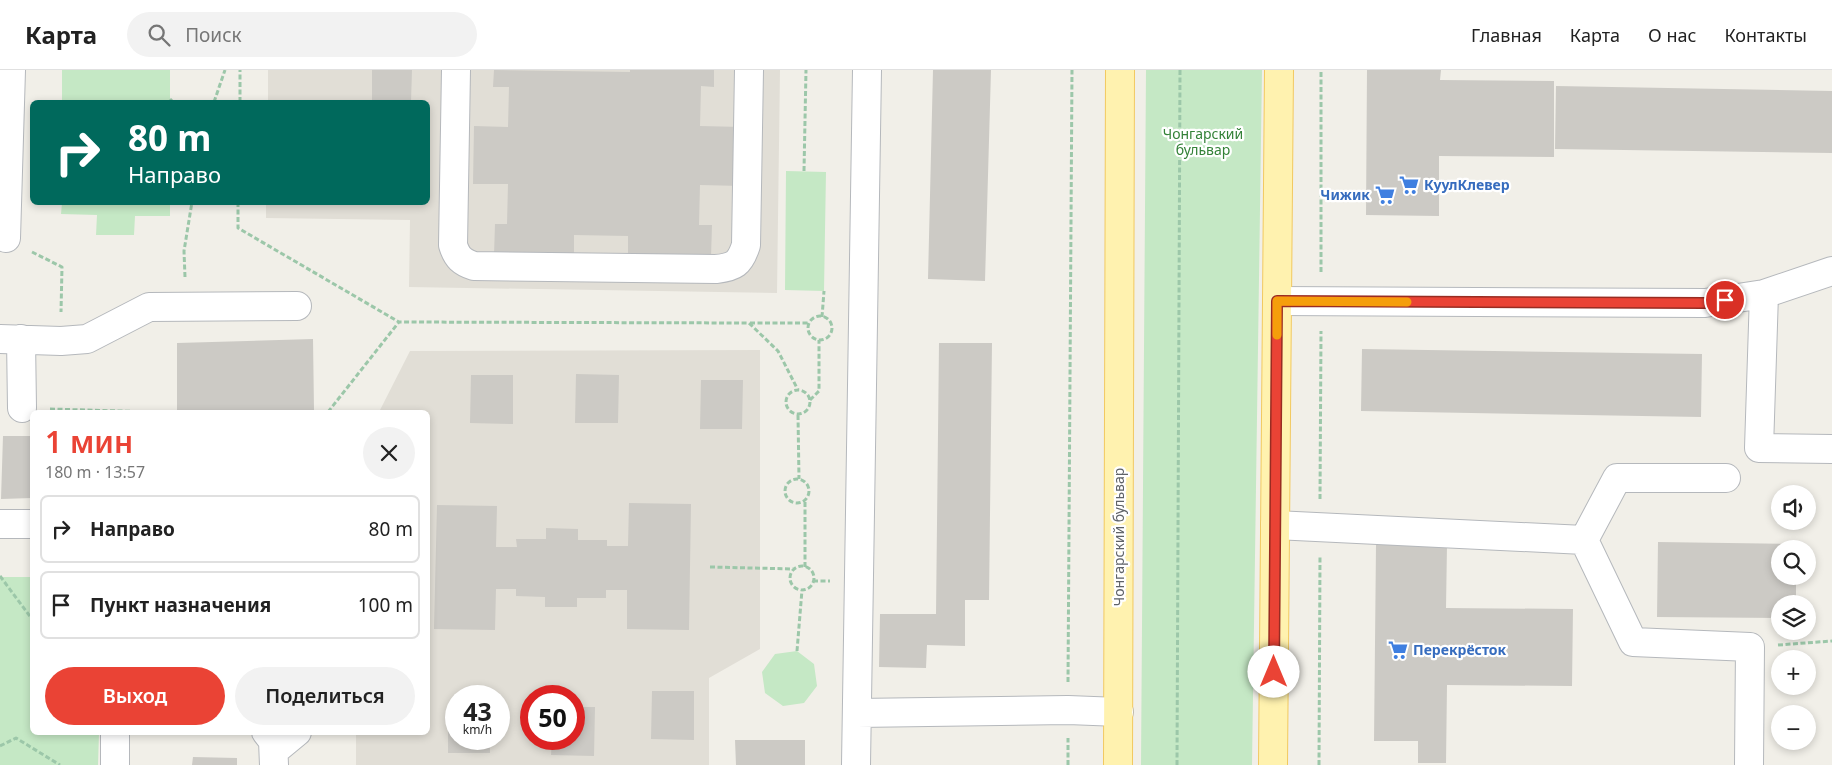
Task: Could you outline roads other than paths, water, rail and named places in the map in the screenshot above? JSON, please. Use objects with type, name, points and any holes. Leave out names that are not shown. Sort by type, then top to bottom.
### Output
[{"type":"main road","name":"Чонгарский бульвар","points":[[1118,765],[1120,70]]},
{"type":"main road","points":[[1273,765],[1278,70]]},
{"type":"lane","points":[[6,238],[11,70]]},
{"type":"lane","points":[[456,70],[453,245],[456,255],[463,262],[474,266],[716,269],[732,267],[742,257],[746,245],[749,70]]},
{"type":"lane","points":[[856,765],[867,70]]},
{"type":"lane","points":[[1277,301],[1705,303],[1764,294],[1832,271]]},
{"type":"lane","points":[[1764,294],[1759,448],[1832,449]]},
{"type":"lane","points":[[22,408],[10,339],[87,339],[149,306],[297,306]]},
{"type":"lane","points":[[1584,540],[1618,478],[1726,478]]},
{"type":"lane","points":[[0,524],[30,524]]},
{"type":"lane","points":[[1275,525],[1584,540]]},
{"type":"lane","points":[[1584,540],[1633,642],[1750,647],[1749,765]]},
{"type":"lane","points":[[857,713],[1068,710],[1119,712]]},
{"type":"lane","points":[[115,735],[115,765]]},
{"type":"lane","points":[[272,750],[293,735]]},
{"type":"place","name":"КуулКлевер","points":[[1409,185]]},
{"type":"place","name":"Чижик","points":[[1385,195]]},
{"type":"place","name":"Перекрёсток","points":[[1398,650]]}]
